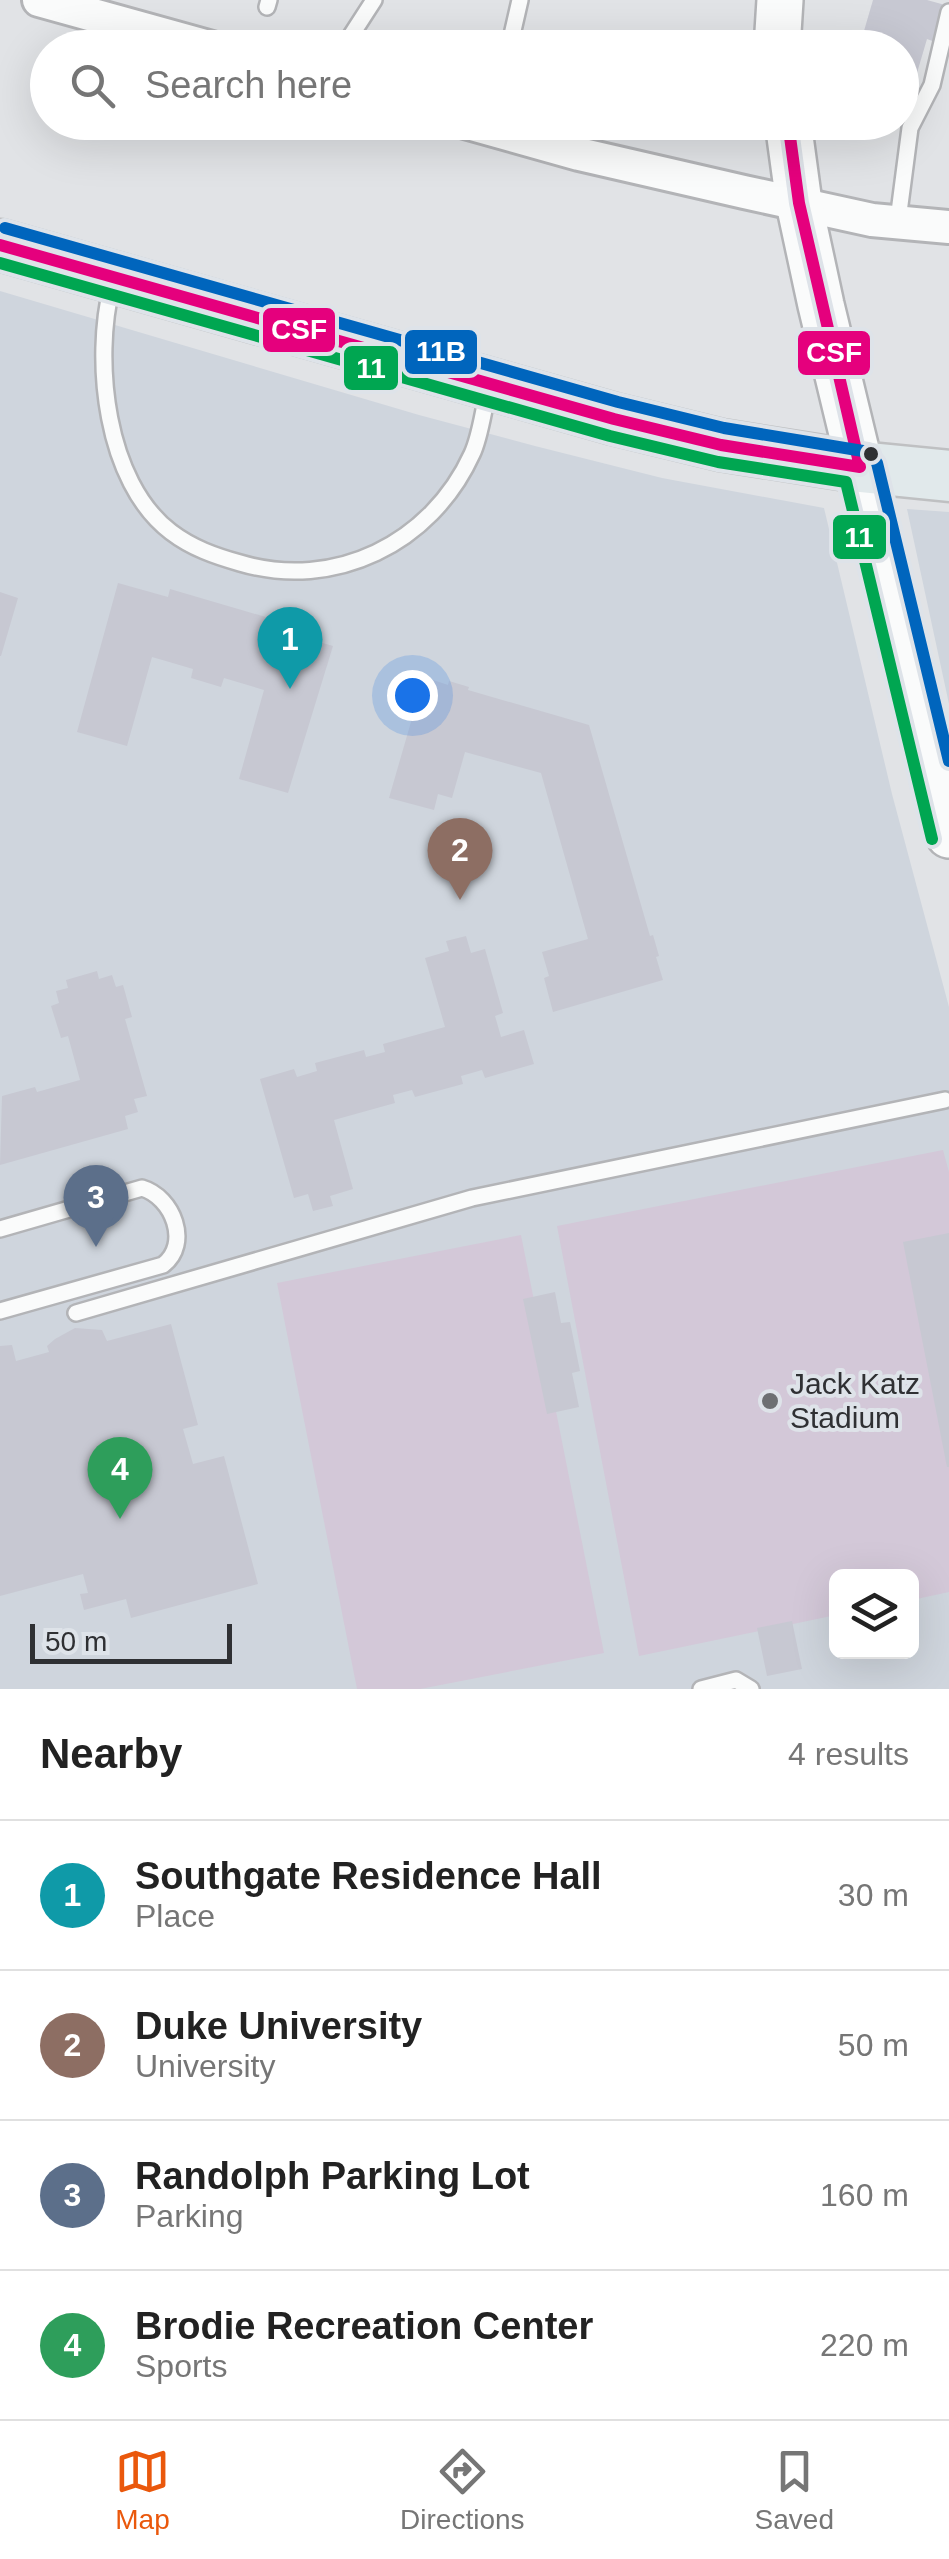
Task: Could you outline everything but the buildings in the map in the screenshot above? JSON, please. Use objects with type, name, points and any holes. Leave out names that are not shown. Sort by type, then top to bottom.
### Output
[{"type":"main road","points":[[778,30],[780,0]]},
{"type":"main road","points":[[790,140],[799,203],[949,835]]},
{"type":"main road","points":[[0,245],[614,420],[720,445],[860,467],[949,476]]},
{"type":"street","points":[[39,0],[123,11],[169,30]]},
{"type":"street","points":[[532,140],[872,220],[949,227]]},
{"type":"lane","points":[[354,30],[374,0]]},
{"type":"lane","points":[[513,30],[520,0]]},
{"type":"lane","points":[[919,110],[932,85],[949,12]]},
{"type":"lane","points":[[898,220],[908,140]]},
{"type":"lane","points":[[114,277],[105,314],[106,388],[114,438],[127,473],[146,506],[170,532],[208,554],[267,571],[309,573],[340,567],[384,552],[416,530],[451,490],[474,452],[490,384]]},
{"type":"lane","points":[[76,1314],[472,1198],[945,1100]]},
{"type":"lane","points":[[0,1229],[142,1188],[156,1192],[168,1204],[178,1244],[174,1257],[163,1265],[0,1311]]},
{"type":"lane","points":[[701,1689],[736,1680],[751,1689]]},
{"type":"shaded area","points":[[0,291],[535,446],[662,478],[824,508],[892,794],[949,1007],[949,1689],[0,1689]]},
{"type":"shaded area","points":[[907,509],[949,512],[949,704]]},
{"type":"shaded area","name":"Jack Katz Stadium","points":[[943,1150],[949,1172],[949,1592],[919,1598],[919,1569],[829,1569],[829,1616],[639,1656],[557,1226]]},
{"type":"shaded area","points":[[521,1235],[604,1653],[420,1689],[357,1689],[277,1283]]},
{"type":"transit line","name":"CSF","points":[[0,245],[614,419],[721,445],[860,467],[799,203],[790,140]]},
{"type":"transit line","name":"11B","points":[[5,228],[618,402],[724,428],[869,452],[877,463],[949,761]]},
{"type":"transit line","name":"11","points":[[0,263],[610,436],[718,462],[846,482],[932,839]]},
{"type":"place","name":"Southgate Residence Hall","points":[[290,689]]},
{"type":"place","name":"Duke University","points":[[460,900]]},
{"type":"place","name":"Randolph Parking Lot","points":[[96,1247]]},
{"type":"place","name":"Jack Katz Stadium","points":[[770,1401]]},
{"type":"place","name":"Brodie Recreation Center","points":[[120,1519]]}]
